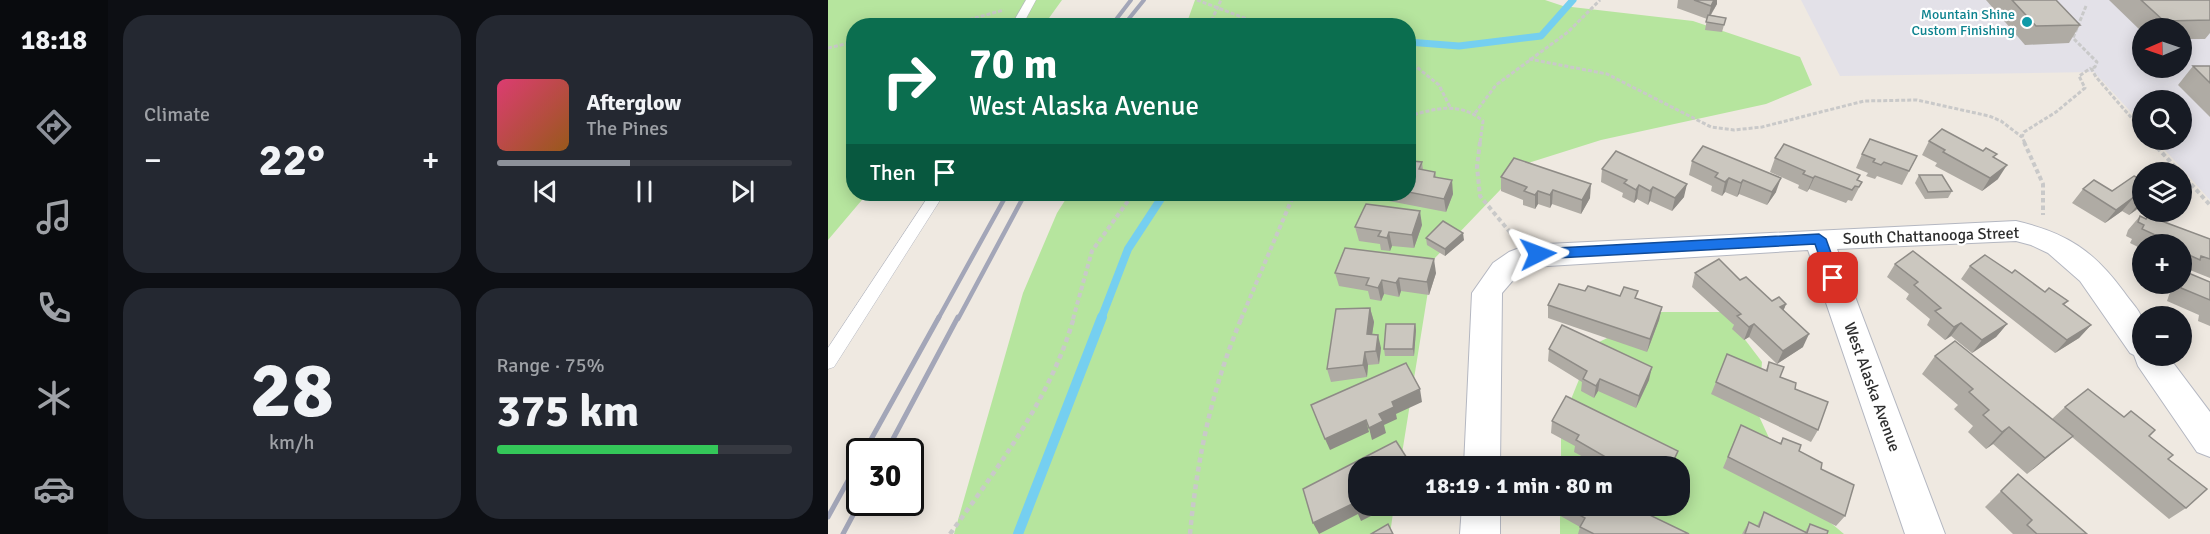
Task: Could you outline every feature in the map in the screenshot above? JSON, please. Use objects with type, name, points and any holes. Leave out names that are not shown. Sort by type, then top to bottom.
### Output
[{"type":"street","name":"South Chattanooga Street","points":[[1482,456],[1487,293],[1496,276],[1511,264],[1527,256],[1819,239],[2016,231],[2035,234],[2057,243],[2092,273],[2132,330]]},
{"type":"street","name":"West Alaska Avenue","points":[[1819,239],[1925,534]]},
{"type":"street","points":[[2157,366],[2210,441]]},
{"type":"street","points":[[1480,534],[1481,516]]},
{"type":"lane","points":[[1021,18],[1031,0]]},
{"type":"lane","points":[[828,362],[932,201]]},
{"type":"path","points":[[1197,0],[1244,18]]},
{"type":"path","points":[[1213,18],[1221,0]]},
{"type":"path","points":[[1475,113],[1485,96],[1529,59],[1570,31],[1600,0]]},
{"type":"path","points":[[2022,138],[2024,132],[2042,123],[2080,93],[2085,87],[2079,76],[2096,67],[2097,62],[2073,38],[2086,6]]},
{"type":"path","points":[[979,18],[1009,8]]},
{"type":"path","points":[[828,48],[846,44]]},
{"type":"path","points":[[1529,59],[1607,74],[1711,127],[1722,129],[1762,127],[1864,101],[1917,100],[1989,116],[2001,121],[2022,138],[2043,184],[2043,218]]},
{"type":"path","points":[[1416,66],[1439,85],[1450,107]]},
{"type":"path","points":[[2091,68],[2132,118]]},
{"type":"path","points":[[1416,114],[1450,107],[1465,107],[1483,121],[1477,166],[1480,196],[1527,256]]},
{"type":"path","points":[[2159,150],[2171,162]]},
{"type":"path","points":[[2192,185],[2210,205]]},
{"type":"path","points":[[950,534],[1010,450],[1064,352],[1092,251],[1128,201]]},
{"type":"path","points":[[1190,534],[1196,470],[1226,354],[1291,201]]},
{"type":"shaded area","points":[[1801,0],[2210,0],[2210,200],[2192,180],[2192,162],[2176,162],[2165,150],[2192,150],[2192,90],[2132,90],[2132,113],[2094,72],[1840,76]]},
{"type":"green space","points":[[828,0],[1062,0],[1049,18],[846,18],[846,201],[861,201],[828,240]]},
{"type":"green space","points":[[1195,0],[1545,0],[1563,6],[1693,21],[1800,57],[1812,85],[1766,104],[1601,140],[1525,164],[1433,260],[1402,456],[1348,456],[1348,516],[1393,516],[1390,534],[954,534],[1023,293],[1057,213],[1065,201],[1416,201],[1416,18],[1189,18]]},
{"type":"green space","points":[[1660,312],[1724,312],[1762,362],[1758,414],[1794,492],[1844,534],[1560,534],[1560,516],[1690,516],[1690,456],[1561,456],[1561,424],[1593,345]]},
{"type":"building","points":[[1694,0],[1714,0],[1711,6]]},
{"type":"building","points":[[2012,0],[2056,0],[2080,25],[2036,26]]},
{"type":"building","points":[[2141,0],[2210,0],[2210,20],[2161,18]]},
{"type":"building","points":[[1708,15],[1726,18],[1724,25],[1706,22]]},
{"type":"building","points":[[2193,66],[2210,66],[2210,83]]},
{"type":"building","points":[[1942,129],[1983,151],[1986,148],[1997,154],[1993,157],[2007,165],[1990,178],[1943,152],[1945,150],[1929,141]]},
{"type":"building","points":[[1870,139],[1917,156],[1909,171],[1884,162],[1881,165],[1873,162],[1875,159],[1862,154]]},
{"type":"building","points":[[1784,144],[1860,175],[1857,180],[1862,182],[1859,187],[1855,186],[1852,190],[1815,176],[1813,178],[1803,174],[1805,171],[1775,158]]},
{"type":"building","points":[[1703,146],[1781,178],[1772,192],[1743,180],[1741,183],[1729,178],[1725,182],[1715,177],[1718,173],[1692,161]]},
{"type":"building","points":[[1616,151],[1687,184],[1675,198],[1653,187],[1650,191],[1639,185],[1636,190],[1624,183],[1627,180],[1602,169]]},
{"type":"building","points":[[1514,158],[1591,184],[1582,200],[1553,190],[1550,195],[1538,191],[1535,195],[1524,191],[1527,187],[1501,177]]},
{"type":"building","points":[[1416,161],[1422,162],[1419,169],[1435,172],[1434,177],[1452,180],[1444,199],[1416,194]]},
{"type":"building","points":[[1919,175],[1942,175],[1952,191],[1928,192]]},
{"type":"building","points":[[2132,177],[2132,198],[2116,210],[2083,189],[2094,180],[2112,191]]},
{"type":"building","points":[[1366,204],[1420,211],[1412,235],[1389,232],[1387,238],[1378,236],[1381,231],[1355,227]]},
{"type":"building","points":[[1443,221],[1463,233],[1445,249],[1426,238]]},
{"type":"building","points":[[2138,222],[2164,222],[2210,239],[2210,259],[2201,256],[2200,260],[2192,256],[2192,234],[2153,234],[2142,229],[2144,225]]},
{"type":"building","points":[[1345,248],[1434,259],[1427,282],[1399,278],[1396,283],[1382,280],[1378,288],[1366,285],[1369,278],[1335,273]]},
{"type":"building","points":[[1913,251],[2007,324],[1982,340],[1961,323],[1954,327],[1935,311],[1941,308],[1914,285],[1918,282],[1895,264]]},
{"type":"building","points":[[1985,255],[2012,273],[2015,270],[2045,292],[2049,288],[2068,301],[2063,304],[2091,325],[2067,340],[1970,266]]},
{"type":"building","points":[[1719,259],[1740,280],[1746,277],[1772,301],[1779,297],[1786,304],[1780,307],[1809,334],[1783,351],[1754,324],[1749,327],[1737,316],[1741,314],[1695,273]]},
{"type":"building","points":[[2192,274],[2210,282],[2210,300],[2192,293]]},
{"type":"building","points":[[1559,284],[1585,291],[1588,286],[1620,296],[1624,287],[1638,291],[1635,298],[1662,307],[1650,339],[1548,305]]},
{"type":"building","points":[[1370,308],[1367,334],[1378,335],[1376,351],[1365,352],[1363,365],[1327,369],[1336,309]]},
{"type":"building","points":[[1386,324],[1415,324],[1413,349],[1384,349]]},
{"type":"building","points":[[1562,325],[1652,367],[1639,396],[1600,379],[1596,386],[1583,379],[1587,371],[1549,349]]},
{"type":"building","points":[[1955,341],[2073,436],[2045,458],[2009,427],[2002,432],[1983,415],[1989,410],[1969,392],[1973,389],[1935,356]]},
{"type":"building","points":[[1727,354],[1767,371],[1769,362],[1784,367],[1780,377],[1796,383],[1795,389],[1828,402],[1818,430],[1716,382]]},
{"type":"building","points":[[1406,363],[1420,389],[1392,402],[1394,407],[1379,414],[1383,421],[1369,428],[1366,420],[1325,439],[1311,405]]},
{"type":"building","points":[[2088,389],[2124,417],[2131,411],[2155,430],[2149,436],[2173,455],[2168,459],[2207,489],[2186,508],[2065,407]]},
{"type":"building","points":[[1566,396],[1678,451],[1676,456],[1604,456],[1576,440],[1579,435],[1552,421]]},
{"type":"building","points":[[1741,425],[1781,444],[1783,438],[1801,445],[1799,451],[1822,463],[1821,469],[1854,485],[1845,516],[1728,457]]},
{"type":"building","points":[[1396,441],[1406,456],[1367,456]]},
{"type":"building","points":[[1348,466],[1348,506],[1313,523],[1303,489]]},
{"type":"building","points":[[2018,474],[2087,534],[2037,534],[2027,525],[2032,520],[2001,491]]},
{"type":"building","points":[[1764,512],[1807,533],[1810,524],[1828,531],[1827,534],[1745,534],[1749,522],[1759,527]]},
{"type":"building","points":[[1581,516],[1652,516],[1689,534],[1594,534],[1580,527],[1585,518]]},
{"type":"building","points":[[1388,524],[1393,534],[1371,534]]},
{"type":"waterway","points":[[1416,43],[1459,46],[1541,36],[1573,0]]},
{"type":"waterway","points":[[1101,319],[1128,249],[1159,201]]},
{"type":"waterway","points":[[1018,534],[1102,317]]},
{"type":"railway","points":[[1117,18],[1131,0]]},
{"type":"railway","points":[[1129,18],[1144,0]]},
{"type":"railway","points":[[938,319],[1003,201]]},
{"type":"railway","points":[[958,319],[1021,201]]},
{"type":"railway","points":[[872,438],[939,317]]},
{"type":"railway","points":[[893,438],[958,317]]},
{"type":"railway","points":[[828,517],[846,484]]},
{"type":"railway","points":[[843,534],[853,516]]},
{"type":"place","name":"Mountain Shine Custom Finishing","points":[[2027,22]]},
{"type":"route","points":[[1538,254],[1819,239],[1833,278]]}]
